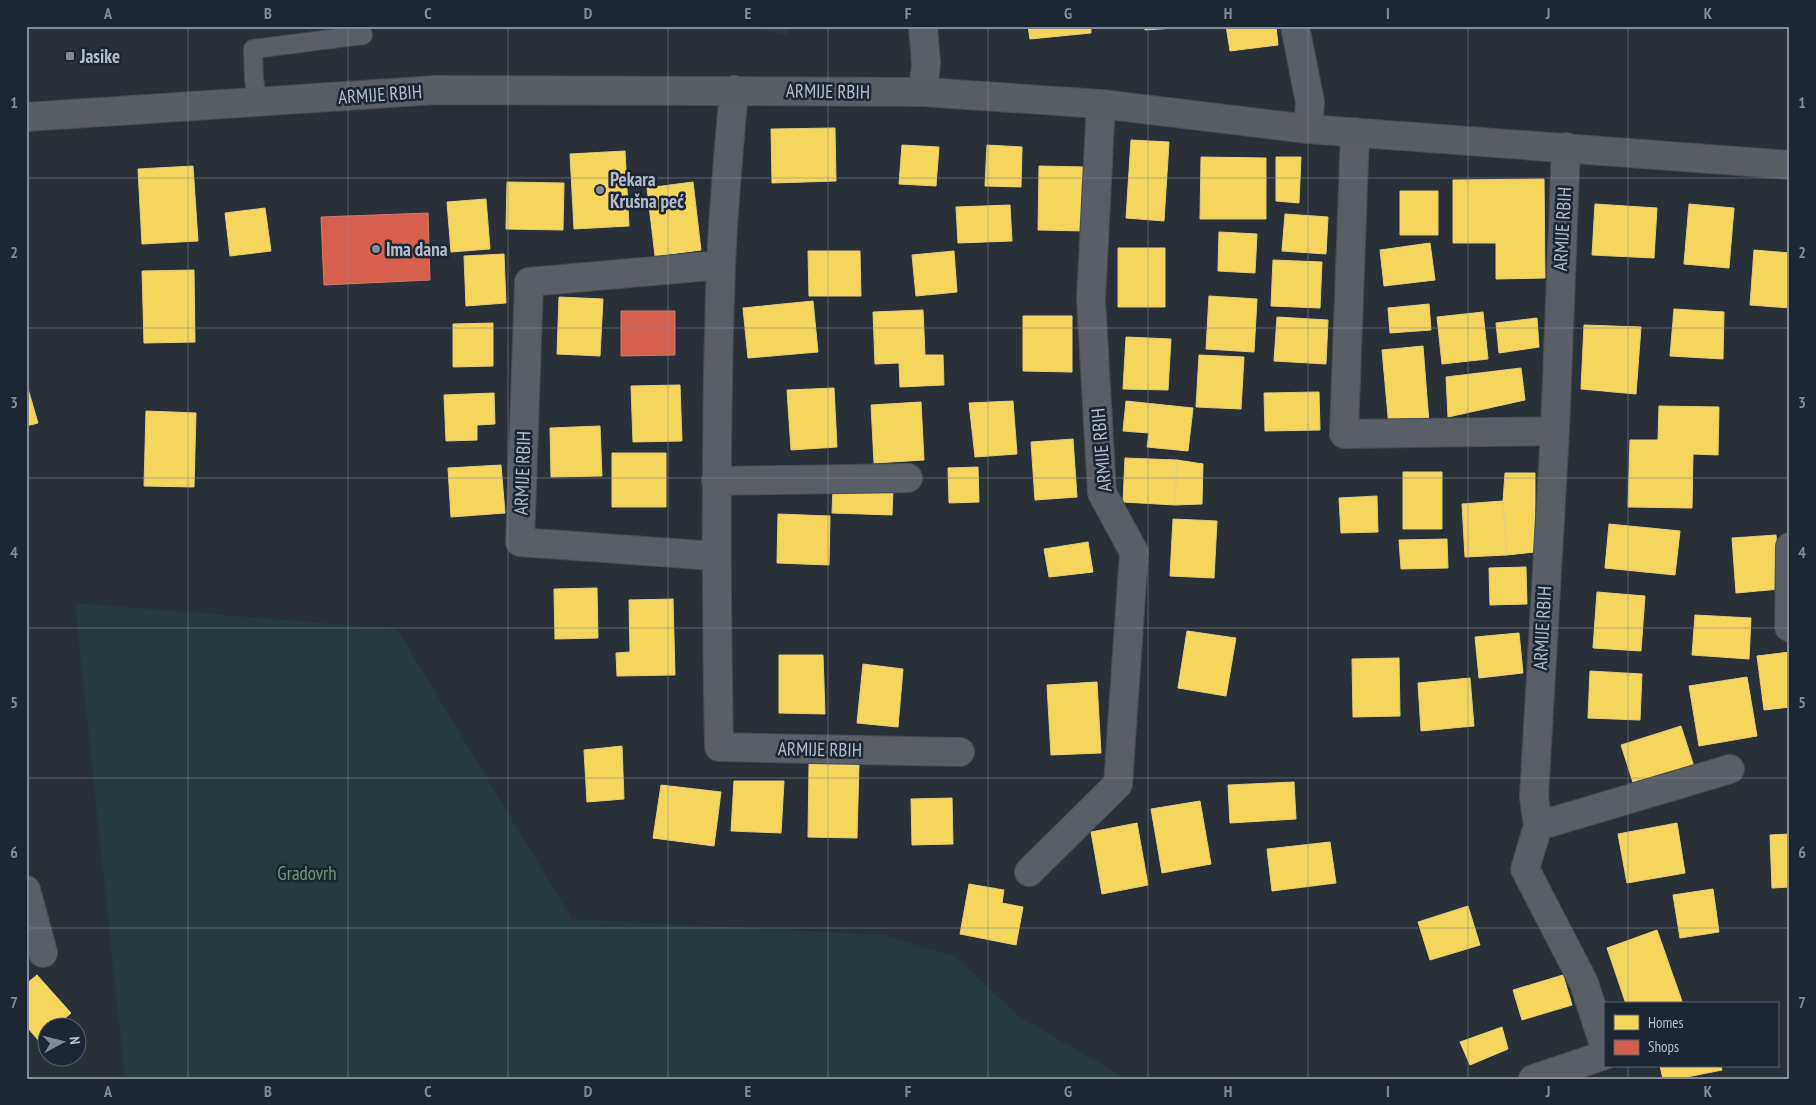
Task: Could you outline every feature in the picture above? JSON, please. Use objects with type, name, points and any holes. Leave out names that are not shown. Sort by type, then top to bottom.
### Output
[{"type":"main road","name":"ARMIJE RBIH","points":[[26,117],[436,90],[923,92],[1101,104],[1355,132],[1566,146],[1790,165]]},
{"type":"street","points":[[923,26],[926,63],[923,92]]},
{"type":"street","points":[[1295,26],[1310,102],[1308,128]]},
{"type":"street","name":"ARMIJE RBIH","points":[[734,90],[721,265],[716,481],[715,556],[719,747],[960,752]]},
{"type":"street","name":"ARMIJE RBIH","points":[[1029,872],[1118,784],[1134,552],[1102,493],[1091,299],[1101,104]]},
{"type":"street","points":[[1355,132],[1344,434],[1554,431]]},
{"type":"street","name":"ARMIJE RBIH","points":[[1566,146],[1554,431],[1535,788],[1538,826],[1525,869],[1584,983],[1604,1045]]},
{"type":"street","name":"ARMIJE RBIH","points":[[715,556],[520,542],[529,282],[721,265]]},
{"type":"street","points":[[716,481],[908,478]]},
{"type":"street","points":[[1789,626],[1790,547]]},
{"type":"street","points":[[1538,826],[1730,769]]},
{"type":"street","points":[[26,890],[43,954]]},
{"type":"street","points":[[1533,1079],[1604,1055]]},
{"type":"lane","points":[[258,103],[254,80],[253,49],[363,35]]},
{"type":"green space","points":[[741,26],[789,26],[788,35]]},
{"type":"green space","name":"Gradovrh","points":[[75,603],[397,629],[572,919],[885,935],[956,957],[1017,1015],[1118,1074],[1121,1079],[125,1079]]},
{"type":"building: Homes","points":[[1028,26],[1091,26],[1091,33],[1030,39]]},
{"type":"building: Homes","points":[[1144,26],[1205,26],[1145,30]]},
{"type":"building: Homes","points":[[1226,26],[1276,26],[1278,45],[1230,51]]},
{"type":"building: Homes","points":[[835,128],[836,181],[772,183],[771,129]]},
{"type":"building: Homes","points":[[1131,140],[1169,142],[1164,221],[1126,218]]},
{"type":"building: Homes","points":[[902,145],[939,147],[936,186],[899,184]]},
{"type":"building: Homes","points":[[987,145],[1022,147],[1021,187],[985,186]]},
{"type":"building: Homes","name":"Pekara Krušna peć","points":[[625,151],[629,226],[574,229],[570,154]]},
{"type":"building: Homes","points":[[1201,157],[1266,158],[1266,219],[1200,219]]},
{"type":"building: Homes","points":[[1276,157],[1301,157],[1299,203],[1276,201]]},
{"type":"building: Homes","points":[[193,166],[198,241],[142,244],[138,169]]},
{"type":"building: Homes","points":[[1039,166],[1085,167],[1085,231],[1038,230]]},
{"type":"building: Homes","points":[[1544,179],[1545,278],[1496,279],[1496,243],[1453,243],[1453,180]]},
{"type":"building: Homes","points":[[507,182],[564,183],[563,230],[506,229]]},
{"type":"building: Homes","points":[[693,182],[701,250],[655,256],[647,188]]},
{"type":"building: Homes","points":[[1400,191],[1438,191],[1438,235],[1400,235]]},
{"type":"building: Homes","points":[[486,199],[490,249],[451,252],[447,202]]},
{"type":"building: Homes","points":[[1595,204],[1657,208],[1654,258],[1592,255]]},
{"type":"building: Homes","points":[[1689,204],[1734,208],[1729,268],[1684,264]]},
{"type":"building: Homes","points":[[1010,205],[1012,241],[958,243],[956,207]]},
{"type":"building: Homes","points":[[265,208],[271,251],[230,256],[225,213]]},
{"type":"building: Homes","points":[[1285,214],[1328,217],[1326,254],[1282,251]]},
{"type":"building: Homes","points":[[1219,232],[1257,234],[1255,273],[1218,271]]},
{"type":"building: Homes","points":[[1430,243],[1435,280],[1384,286],[1380,250]]},
{"type":"building: Homes","points":[[1118,248],[1165,248],[1165,307],[1118,307]]},
{"type":"building: Homes","points":[[1754,250],[1790,253],[1790,308],[1750,305]]},
{"type":"building: Homes","points":[[808,251],[860,251],[861,296],[809,296]]},
{"type":"building: Homes","points":[[954,251],[957,292],[916,296],[912,255]]},
{"type":"building: Homes","points":[[504,254],[506,303],[466,306],[464,256]]},
{"type":"building: Homes","points":[[1273,260],[1322,262],[1320,308],[1271,306]]},
{"type":"building: Homes","points":[[194,270],[195,342],[144,343],[142,271]]},
{"type":"building: Homes","points":[[1209,296],[1257,299],[1254,352],[1206,349]]},
{"type":"building: Homes","points":[[559,297],[603,299],[600,356],[557,354]]},
{"type":"building: Homes","points":[[813,301],[818,352],[748,358],[743,308]]},
{"type":"building: Homes","points":[[1429,304],[1431,330],[1390,333],[1388,308]]},
{"type":"building: Homes","points":[[1674,309],[1724,312],[1723,359],[1670,356]]},
{"type":"building: Homes","points":[[923,310],[925,355],[943,355],[944,385],[900,387],[899,363],[875,364],[873,312]]},
{"type":"building: Homes","points":[[1483,312],[1488,359],[1442,364],[1437,317]]},
{"type":"building: Homes","points":[[1023,316],[1072,316],[1072,372],[1023,371]]},
{"type":"building: Homes","points":[[1277,317],[1328,320],[1326,364],[1274,361]]},
{"type":"building: Homes","points":[[1537,318],[1539,347],[1499,353],[1496,323]]},
{"type":"building: Homes","points":[[493,323],[493,366],[453,367],[453,324]]},
{"type":"building: Homes","points":[[1584,325],[1641,327],[1636,394],[1581,389]]},
{"type":"building: Homes","points":[[1126,337],[1171,339],[1168,390],[1123,389]]},
{"type":"building: Homes","points":[[1423,346],[1429,423],[1389,427],[1382,350]]},
{"type":"building: Homes","points":[[1199,355],[1244,357],[1241,409],[1196,407]]},
{"type":"building: Homes","points":[[1521,368],[1525,400],[1448,417],[1446,377]]},
{"type":"building: Homes","points":[[26,382],[38,423],[26,426]]},
{"type":"building: Homes","points":[[680,385],[682,441],[633,442],[631,386]]},
{"type":"building: Homes","points":[[834,388],[837,447],[791,450],[787,390]]},
{"type":"building: Homes","points":[[1319,392],[1320,430],[1265,431],[1264,393]]},
{"type":"building: Homes","points":[[494,393],[495,424],[477,425],[477,440],[446,441],[444,395]]},
{"type":"building: Homes","points":[[1013,401],[1017,454],[975,457],[969,403]]},
{"type":"building: Homes","points":[[1126,401],[1193,408],[1188,451],[1147,447],[1149,433],[1123,431]]},
{"type":"building: Homes","points":[[921,402],[924,460],[874,463],[871,405]]},
{"type":"building: Homes","points":[[1659,406],[1719,407],[1718,455],[1693,454],[1692,508],[1628,507],[1630,440],[1658,440]]},
{"type":"building: Homes","points":[[146,411],[196,413],[194,487],[144,486]]},
{"type":"building: Homes","points":[[600,426],[602,476],[551,477],[550,428]]},
{"type":"building: Homes","points":[[1073,439],[1077,497],[1035,500],[1031,442]]},
{"type":"building: Homes","points":[[612,453],[666,453],[666,507],[612,507]]},
{"type":"building: Homes","points":[[1125,458],[1177,460],[1175,505],[1123,502]]},
{"type":"building: Homes","points":[[1177,460],[1203,464],[1202,504],[1175,505]]},
{"type":"building: Homes","points":[[501,465],[505,513],[451,517],[448,468]]},
{"type":"building: Homes","points":[[978,467],[979,502],[949,503],[948,468]]},
{"type":"building: Homes","points":[[1403,472],[1442,472],[1442,529],[1403,529]]},
{"type":"building: Homes","points":[[1505,473],[1535,473],[1535,552],[1507,555],[1503,501]]},
{"type":"building: Homes","points":[[833,488],[893,490],[892,515],[832,513]]},
{"type":"building: Homes","points":[[1377,496],[1378,532],[1341,533],[1339,498]]},
{"type":"building: Homes","points":[[1503,501],[1507,555],[1465,557],[1462,504]]},
{"type":"building: Homes","points":[[778,514],[830,516],[829,565],[777,563]]},
{"type":"building: Homes","points":[[1173,519],[1217,521],[1214,578],[1170,576]]},
{"type":"building: Homes","points":[[1609,524],[1680,531],[1675,575],[1605,568]]},
{"type":"building: Homes","points":[[1776,535],[1780,589],[1736,593],[1732,538]]},
{"type":"building: Homes","points":[[1447,539],[1448,568],[1401,569],[1399,540]]},
{"type":"building: Homes","points":[[1088,542],[1093,572],[1049,577],[1044,549]]},
{"type":"building: Homes","points":[[1526,567],[1527,604],[1490,605],[1489,568]]},
{"type":"building: Homes","points":[[597,588],[598,638],[555,639],[554,589]]},
{"type":"building: Homes","points":[[1597,592],[1645,596],[1641,651],[1593,648]]},
{"type":"building: Homes","points":[[673,599],[675,675],[617,676],[616,653],[630,652],[629,600]]},
{"type":"building: Homes","points":[[1695,615],[1751,618],[1749,659],[1692,655]]},
{"type":"building: Homes","points":[[1187,631],[1236,638],[1226,696],[1178,688]]},
{"type":"building: Homes","points":[[1519,633],[1523,673],[1479,678],[1475,637]]},
{"type":"building: Homes","points":[[1790,652],[1790,707],[1764,710],[1757,656]]},
{"type":"building: Homes","points":[[779,655],[823,655],[825,714],[779,713]]},
{"type":"building: Homes","points":[[1399,658],[1400,716],[1353,717],[1352,659]]},
{"type":"building: Homes","points":[[863,664],[903,669],[898,727],[857,723]]},
{"type":"building: Homes","points":[[1590,671],[1642,674],[1640,720],[1588,718]]},
{"type":"building: Homes","points":[[1747,677],[1757,736],[1699,746],[1689,686]]},
{"type":"building: Homes","points":[[1470,678],[1474,726],[1421,731],[1418,683]]},
{"type":"building: Homes","points":[[1097,682],[1101,753],[1051,755],[1047,685]]},
{"type":"building: Homes","points":[[1681,726],[1697,776],[1637,795],[1621,745]]},
{"type":"building: Homes","points":[[622,746],[624,799],[587,802],[584,750]]},
{"type":"building: Homes","points":[[809,764],[859,764],[857,838],[808,837]]},
{"type":"building: Homes","points":[[734,781],[784,781],[781,833],[731,831]]},
{"type":"building: Homes","points":[[1294,782],[1296,819],[1230,823],[1228,785]]},
{"type":"building: Homes","points":[[661,785],[721,792],[714,846],[653,838]]},
{"type":"building: Homes","points":[[952,798],[953,844],[912,845],[911,799]]},
{"type":"building: Homes","points":[[1200,801],[1211,864],[1162,873],[1151,809]]},
{"type":"building: Homes","points":[[1137,823],[1148,885],[1102,894],[1091,832]]},
{"type":"building: Homes","points":[[1677,823],[1685,873],[1627,883],[1618,834]]},
{"type":"building: Homes","points":[[1790,834],[1790,887],[1772,888],[1770,835]]},
{"type":"building: Homes","points":[[1330,842],[1336,883],[1272,891],[1267,849]]},
{"type":"building: Homes","points":[[969,884],[1004,890],[1002,903],[1023,907],[1016,945],[960,934]]},
{"type":"building: Homes","points":[[1713,889],[1719,932],[1680,938],[1673,895]]},
{"type":"building: Homes","points":[[1468,906],[1480,945],[1430,960],[1418,922]]},
{"type":"building: Homes","points":[[1657,930],[1682,1002],[1625,1002],[1607,948]]},
{"type":"building: Homes","points":[[37,975],[71,1013],[65,1018],[38,1018],[38,1040],[26,1026],[26,984]]},
{"type":"building: Homes","points":[[1563,975],[1572,1005],[1522,1020],[1513,990]]},
{"type":"building: Homes","points":[[1502,1027],[1508,1049],[1470,1065],[1460,1042]]},
{"type":"building: Homes","points":[[1660,1068],[1722,1068],[1722,1070],[1677,1079],[1663,1079]]},
{"type":"building: Shops","name":"Ima dana","points":[[428,213],[430,280],[324,285],[321,217]]},
{"type":"building: Shops","points":[[621,311],[675,311],[675,355],[621,356]]},
{"type":"place","name":"Jasike","points":[[70,56]]},
{"type":"place","name":"Pekara Krušna peć","points":[[600,190]]},
{"type":"place","name":"Ima dana","points":[[376,249]]}]
